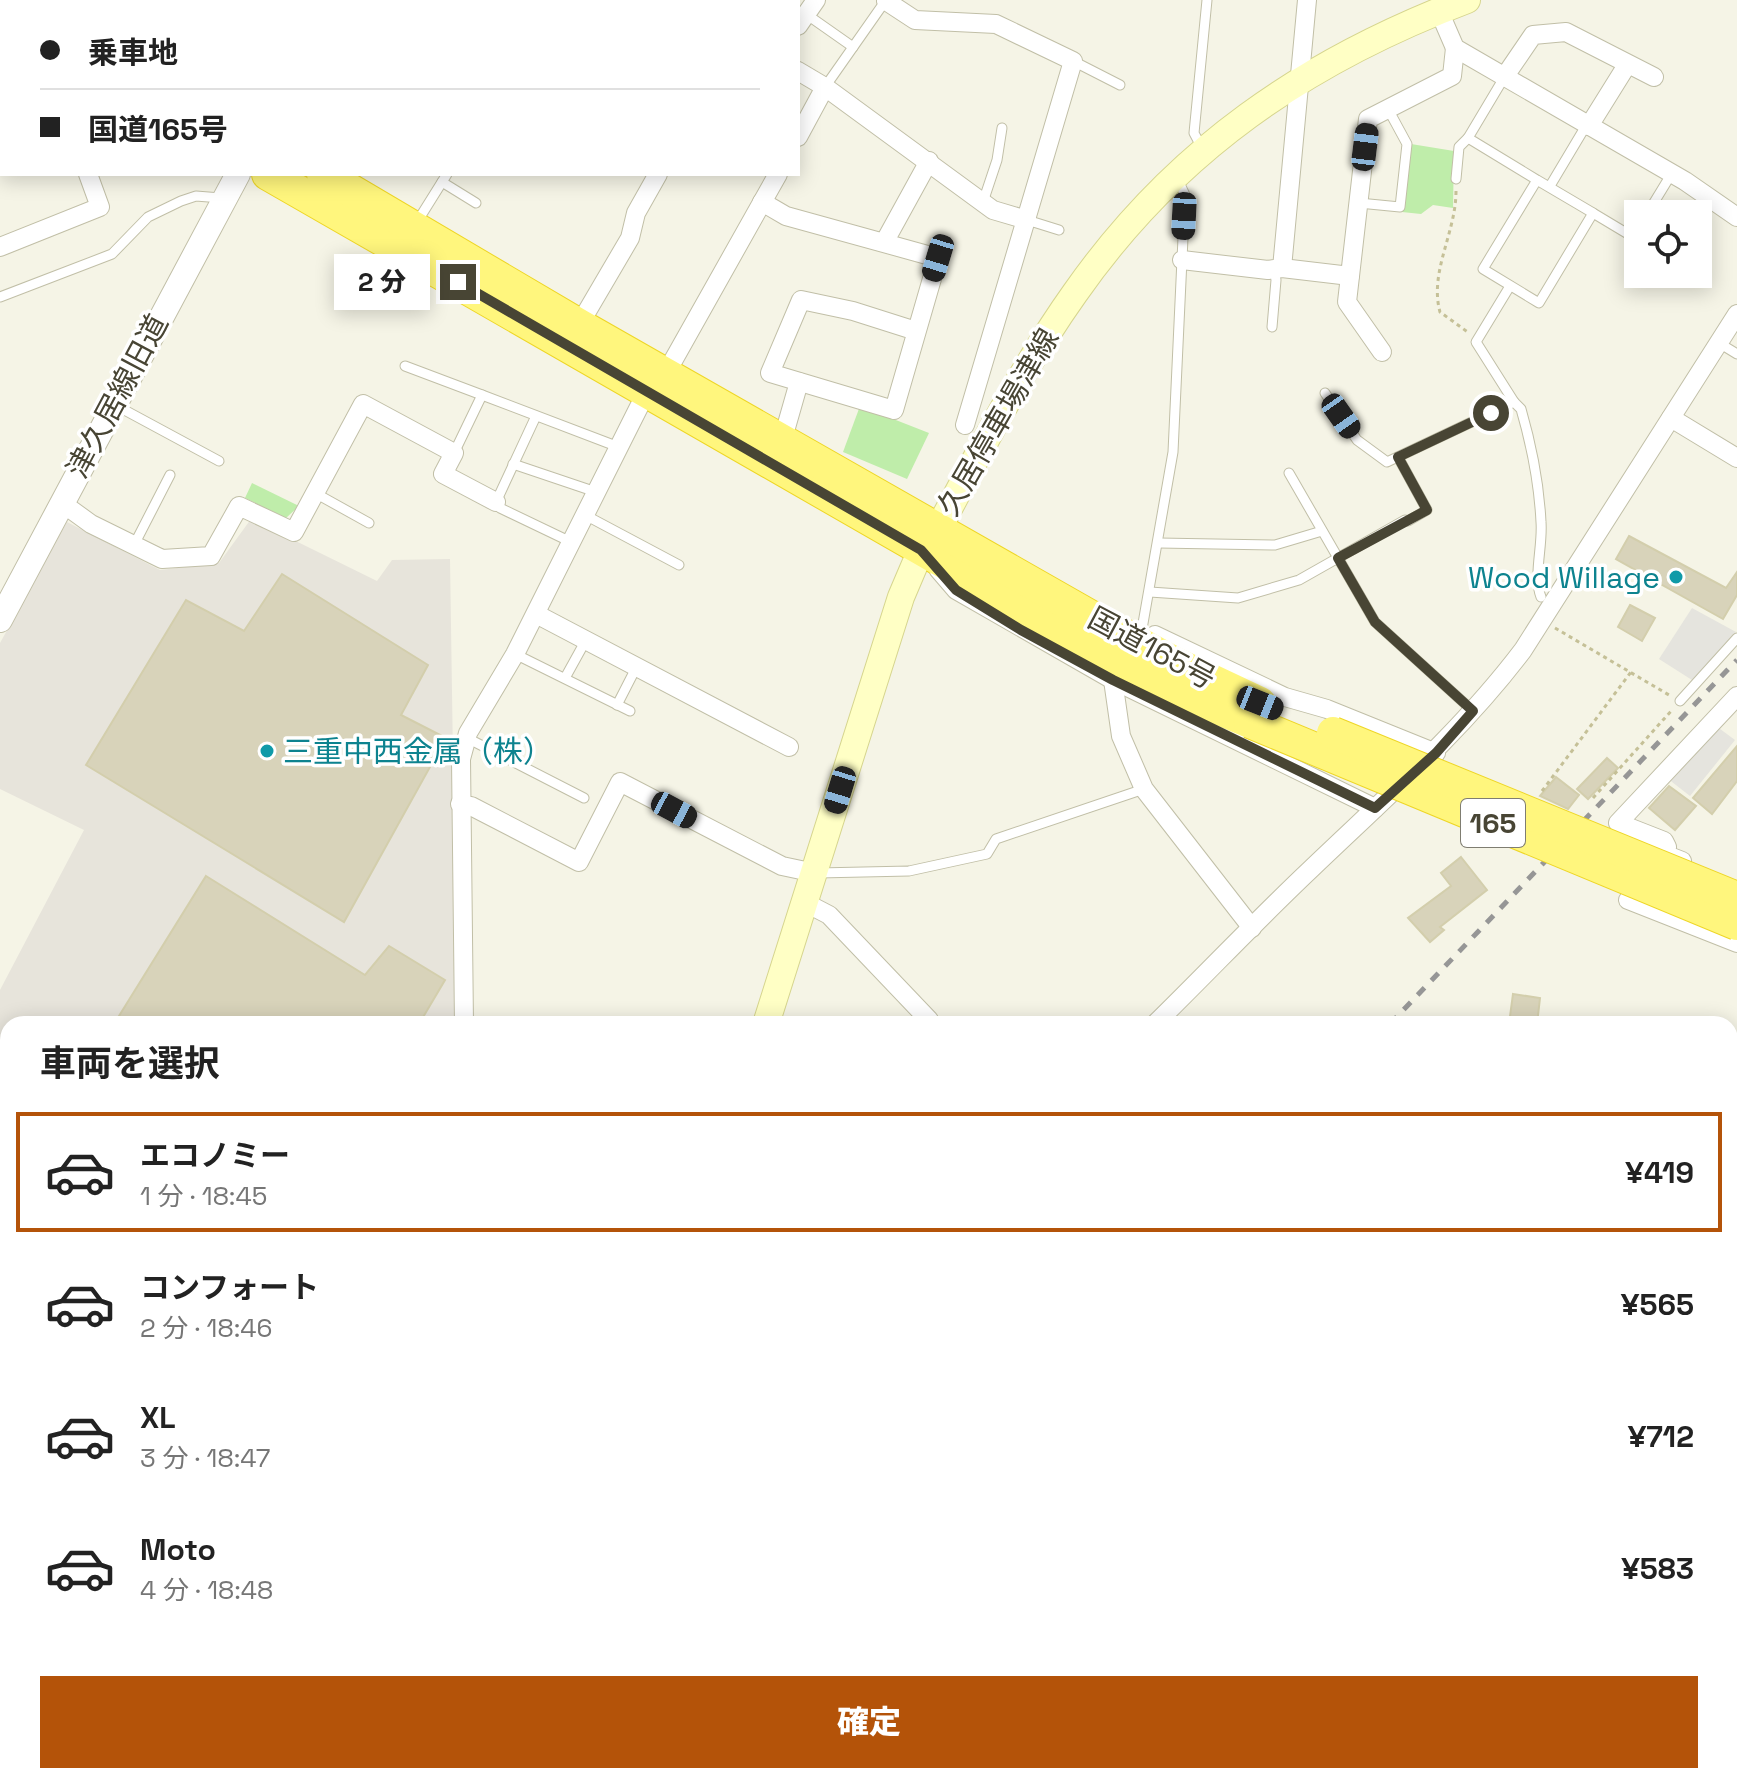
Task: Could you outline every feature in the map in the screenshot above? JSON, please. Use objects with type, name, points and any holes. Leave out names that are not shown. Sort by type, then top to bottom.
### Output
[{"type":"highway","name":"国道165号","points":[[272,176],[934,531]]},
{"type":"highway","name":"国道165号","points":[[326,176],[579,325],[656,383],[774,435],[934,531],[1104,654],[1175,691],[1255,712],[1737,898]]},
{"type":"highway","name":"国道165号","points":[[1255,712],[1737,924]]},
{"type":"main road","name":"久居停車場津線","points":[[768,1016],[901,597],[934,531],[1076,291],[1175,175],[1254,109],[1361,45],[1467,0]]},
{"type":"street","points":[[886,0],[915,20],[996,24],[1073,61],[965,425]]},
{"type":"street","points":[[1278,268],[1307,0]]},
{"type":"street","points":[[1382,352],[1347,302],[1368,119],[1452,76],[1455,48],[1439,11]]},
{"type":"street","points":[[1505,76],[1533,35],[1566,32],[1654,77]]},
{"type":"street","points":[[1455,48],[1672,173],[1737,217]]},
{"type":"street","points":[[1588,125],[1627,65]]},
{"type":"street","points":[[800,72],[929,161],[993,210],[1027,220]]},
{"type":"street","points":[[800,133],[825,87]]},
{"type":"street","points":[[885,241],[929,161]]},
{"type":"street","points":[[0,247],[100,207],[89,176]]},
{"type":"street","name":"津久居線旧道","points":[[0,620],[7,591],[62,503],[237,176]]},
{"type":"street","points":[[579,325],[630,238],[636,213],[657,176]]},
{"type":"street","points":[[464,1016],[460,804],[461,759],[467,738],[536,614],[616,446],[777,176]]},
{"type":"street","points":[[762,202],[786,216],[938,258],[894,410],[770,373],[801,300],[853,311],[916,331]]},
{"type":"street","points":[[1182,260],[1350,276]]},
{"type":"street","points":[[1163,1016],[1375,808],[1436,753],[1473,711],[1542,620],[1737,314]]},
{"type":"street","points":[[774,435],[799,382]]},
{"type":"street","points":[[62,503],[91,524],[162,559],[211,556],[239,506],[294,532],[363,404],[454,453],[443,474],[496,502]]},
{"type":"street","points":[[1671,418],[1737,458]]},
{"type":"street","name":"国道165号","points":[[934,531],[1285,697],[1327,709],[1436,753]]},
{"type":"street","name":"国道165号","points":[[934,531],[956,590],[1113,680],[1375,808]]},
{"type":"street","points":[[536,614],[789,747]]},
{"type":"street","points":[[1113,680],[1121,736],[1144,789],[1252,928]]},
{"type":"street","points":[[1737,696],[1618,823],[1664,841],[1667,847],[1628,900],[1737,943]]},
{"type":"street","points":[[460,804],[471,806],[579,862],[620,782],[782,866],[815,873]]},
{"type":"street","points":[[1664,854],[1737,882]]},
{"type":"street","points":[[804,902],[829,915],[925,1016]]},
{"type":"lane","points":[[825,87],[886,0]]},
{"type":"lane","points":[[1203,150],[1194,133],[1207,0]]},
{"type":"lane","points":[[807,13],[853,47]]},
{"type":"lane","points":[[1073,61],[1120,85]]},
{"type":"lane","points":[[1456,179],[1459,147],[1468,138],[1505,76]]},
{"type":"lane","points":[[1359,203],[1400,207],[1407,144],[1388,109]]},
{"type":"lane","points":[[1550,186],[1588,125]]},
{"type":"lane","points":[[983,202],[997,160],[1002,128]]},
{"type":"lane","points":[[1468,138],[1624,232]]},
{"type":"lane","points":[[1656,200],[1672,173]]},
{"type":"lane","points":[[1142,629],[1173,452],[1185,195],[1175,175]]},
{"type":"lane","points":[[413,227],[445,178],[476,203]]},
{"type":"lane","points":[[1537,180],[1483,269],[1510,286],[1539,303],[1593,213]]},
{"type":"lane","points":[[0,297],[112,254],[148,217],[181,201],[196,196],[223,198]]},
{"type":"lane","points":[[1027,220],[1059,230]]},
{"type":"lane","points":[[1272,327],[1278,268]]},
{"type":"lane","points":[[1510,286],[1476,342],[1521,409],[1537,466],[1542,542],[1538,588],[1541,597]]},
{"type":"lane","points":[[1719,343],[1737,354]]},
{"type":"lane","points":[[405,366],[616,446]]},
{"type":"lane","points":[[1325,393],[1367,450],[1387,462],[1514,402]]},
{"type":"lane","points":[[454,453],[482,395]]},
{"type":"lane","points":[[114,404],[219,461]]},
{"type":"lane","points":[[536,416],[496,502],[500,508],[572,543]]},
{"type":"lane","points":[[1150,592],[1238,598],[1299,580],[1427,510],[1398,457]]},
{"type":"lane","points":[[513,464],[596,492]]},
{"type":"lane","points":[[1289,473],[1375,622],[1473,711]]},
{"type":"lane","points":[[134,545],[170,475]]},
{"type":"lane","points":[[315,493],[369,523]]},
{"type":"lane","points":[[585,515],[679,565]]},
{"type":"lane","points":[[1159,543],[1275,545],[1322,531]]},
{"type":"lane","points":[[1680,701],[1737,638]]},
{"type":"lane","points":[[565,678],[586,640]]},
{"type":"lane","points":[[515,654],[630,711]]},
{"type":"lane","points":[[617,705],[637,666]]},
{"type":"lane","points":[[467,738],[584,798]]},
{"type":"lane","points":[[815,873],[909,871],[987,854],[996,839],[1144,789]]},
{"type":"path","points":[[1456,179],[1455,219],[1437,274],[1437,301],[1440,312],[1478,339]]},
{"type":"path","points":[[1542,620],[1680,701],[1593,798]]},
{"type":"path","points":[[1540,793],[1631,672]]},
{"type":"shaded area","points":[[251,519],[377,581],[392,560],[450,559],[457,1016],[0,1016],[0,990],[84,830],[0,789],[0,643],[67,522],[160,570],[219,563]]},
{"type":"shaded area","points":[[1692,608],[1736,632],[1692,680],[1659,659]]},
{"type":"shaded area","points":[[1716,726],[1735,740],[1690,796],[1667,778]]},
{"type":"green space","points":[[1411,144],[1454,151],[1453,208],[1433,205],[1421,214],[1402,212]]},
{"type":"green space","points":[[860,406],[929,433],[907,479],[843,452]]},
{"type":"green space","points":[[252,483],[299,506],[286,518],[245,498]]},
{"type":"building","name":"Wood Willage","points":[[1629,536],[1726,588],[1737,572],[1737,595],[1723,619],[1616,559]]},
{"type":"building","name":"三重中西金属（株）","points":[[282,574],[428,665],[401,715],[446,738],[344,922],[86,765],[186,600],[244,631]]},
{"type":"building","points":[[1630,605],[1655,618],[1642,641],[1618,627]]},
{"type":"building","points":[[1737,746],[1737,781],[1712,814],[1693,798]]},
{"type":"building","points":[[1607,758],[1618,768],[1588,799],[1577,789]]},
{"type":"building","points":[[1556,777],[1579,795],[1568,809],[1540,796]]},
{"type":"building","points":[[1669,786],[1696,806],[1675,830],[1649,808]]},
{"type":"building","points":[[1461,857],[1487,890],[1440,927],[1444,930],[1430,942],[1408,918],[1451,886],[1441,873]]},
{"type":"building","points":[[206,876],[365,975],[389,946],[445,980],[424,1016],[119,1016]]},
{"type":"building","points":[[1513,994],[1540,998],[1538,1016],[1510,1016]]},
{"type":"railway","points":[[1398,1016],[1737,660]]},
{"type":"place","name":"Wood Willage","points":[[1676,577]]},
{"type":"place","name":"三重中西金属（株）","points":[[267,751]]},
{"type":"route","points":[[458,282],[921,550],[956,590],[1021,630],[1289,769],[1375,808],[1436,753],[1473,711],[1375,622],[1338,558],[1427,510],[1398,457],[1491,413]]}]
